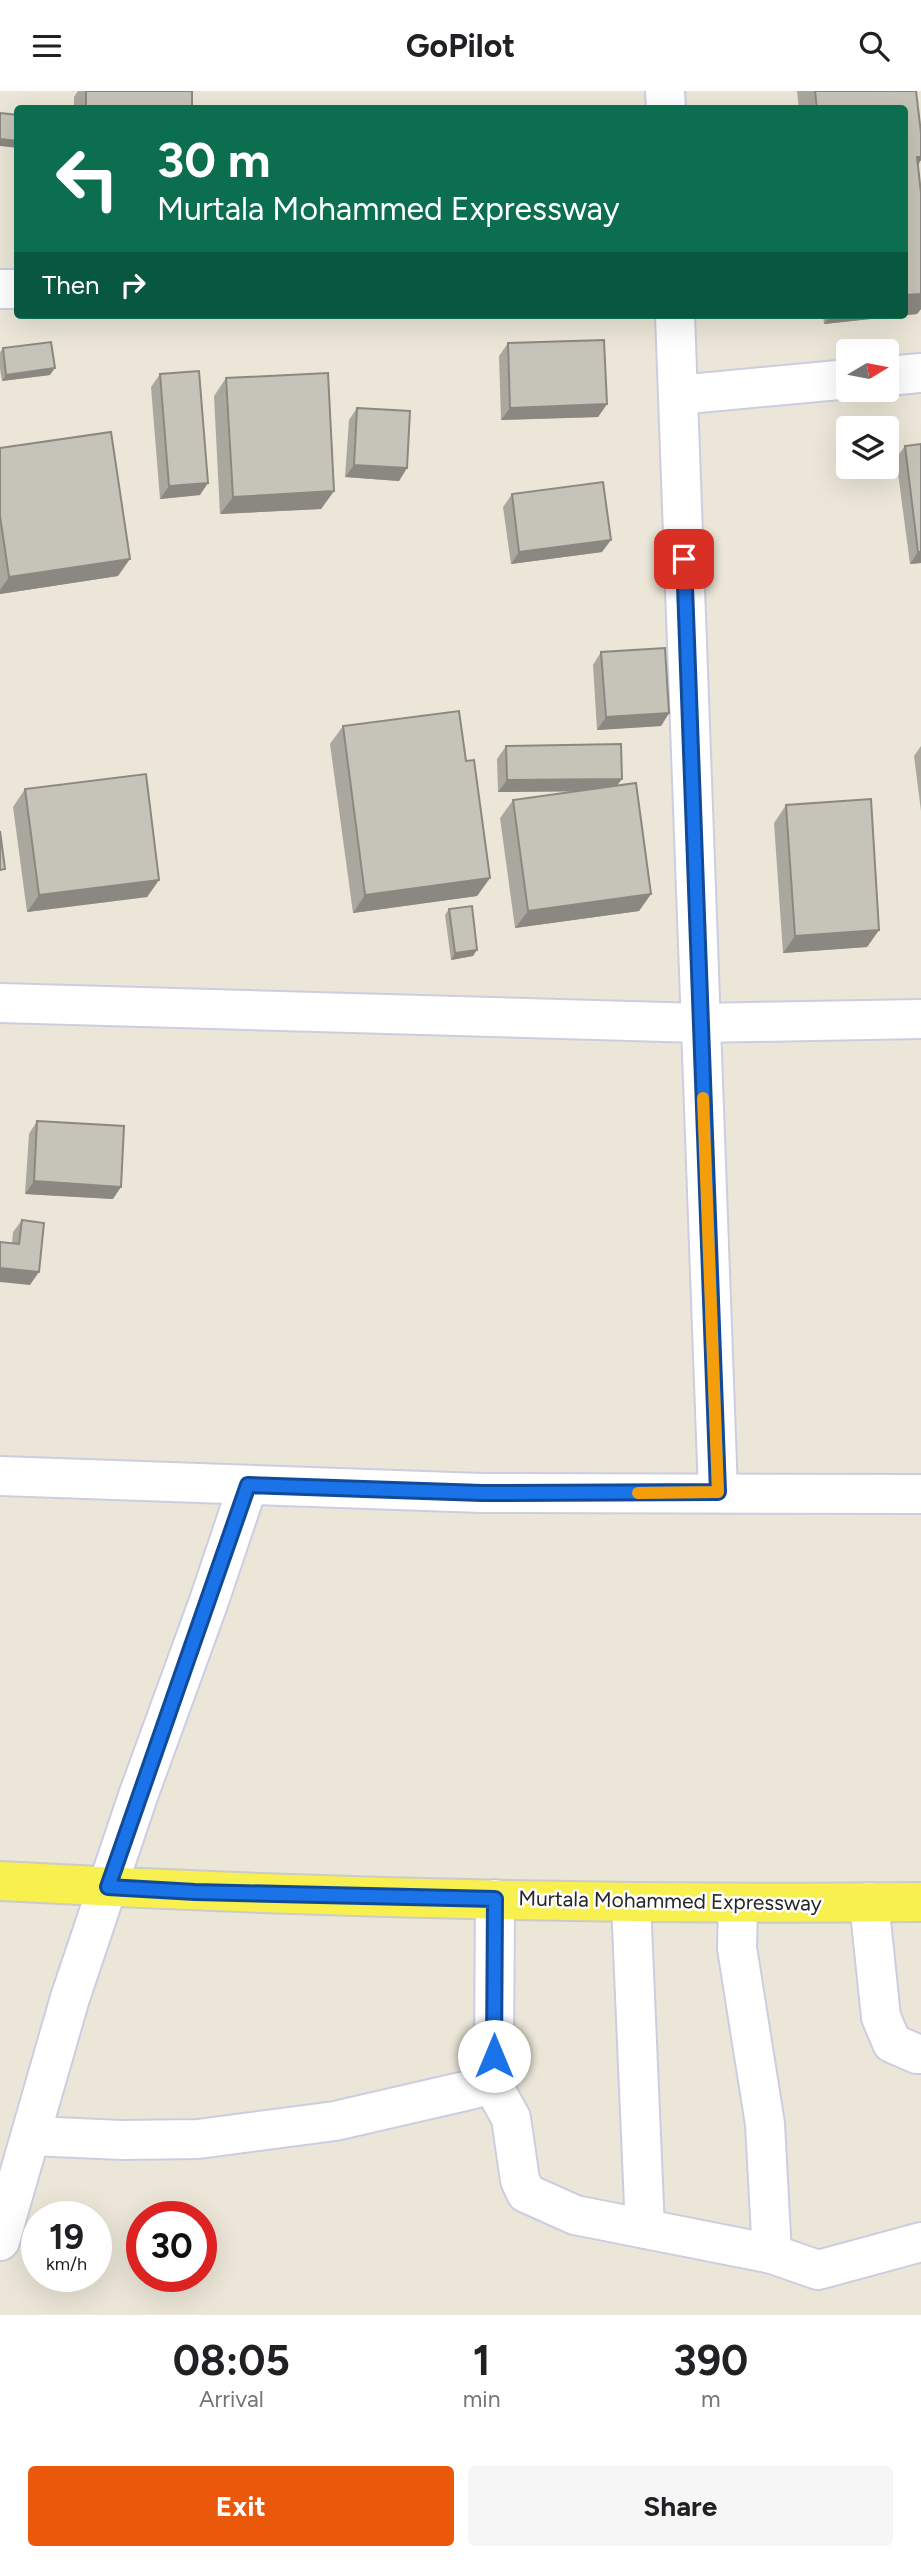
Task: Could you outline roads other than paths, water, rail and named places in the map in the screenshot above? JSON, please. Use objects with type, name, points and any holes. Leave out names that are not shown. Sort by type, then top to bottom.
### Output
[{"type":"main road","name":"Murtala Mohammed Expressway","points":[[0,1881],[195,1892],[495,1899],[738,1903],[921,1902]]},
{"type":"street","points":[[675,319],[718,1492]]},
{"type":"street","points":[[900,375],[921,373]]},
{"type":"street","points":[[678,395],[836,380]]},
{"type":"street","points":[[0,1003],[700,1023],[921,1019]]},
{"type":"street","points":[[0,1476],[482,1493],[921,1495]]},
{"type":"street","points":[[1,2233],[71,1998],[248,1485]]},
{"type":"street","points":[[32,2136],[122,2140],[198,2139],[347,2119],[474,2089],[488,2077],[494,2056],[495,1899]]},
{"type":"street","points":[[631,1902],[645,2229]]},
{"type":"street","points":[[869,1902],[881,2017],[892,2043],[921,2054]]},
{"type":"street","points":[[738,1903],[737,1948],[765,2124],[772,2254]]},
{"type":"street","points":[[488,2077],[511,2118],[520,2180],[527,2193],[575,2215],[772,2254],[818,2270],[921,2242]]}]
